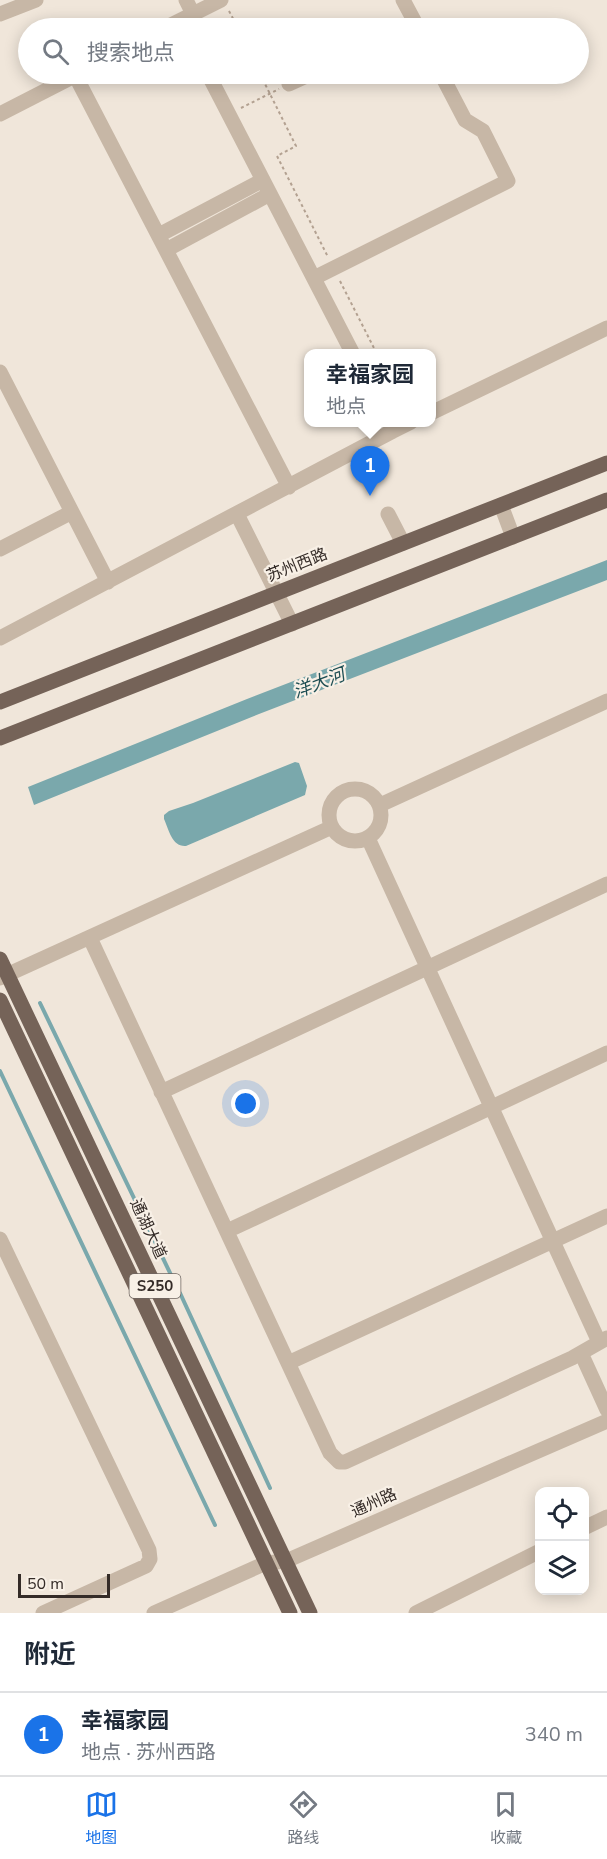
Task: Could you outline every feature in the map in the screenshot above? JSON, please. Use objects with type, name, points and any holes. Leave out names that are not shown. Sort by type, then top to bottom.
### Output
[{"type":"main road","name":"苏州西路","points":[[0,702],[607,463]]},
{"type":"main road","points":[[0,738],[607,500]]},
{"type":"main road","name":"通湖大道","points":[[0,959],[4,977],[310,1613]]},
{"type":"main road","name":"S250","points":[[0,1000],[290,1613]]},
{"type":"street","points":[[0,14],[36,0]]},
{"type":"street","points":[[404,0],[410,18]]},
{"type":"street","points":[[186,16],[225,5]]},
{"type":"street","points":[[0,114],[57,84]]},
{"type":"street","points":[[81,84],[289,487]]},
{"type":"street","points":[[213,84],[350,349]]},
{"type":"street","points":[[314,278],[508,181],[483,131],[465,120],[446,84]]},
{"type":"street","points":[[159,235],[267,187]]},
{"type":"street","points":[[166,250],[267,187]]},
{"type":"street","points":[[436,411],[607,328]]},
{"type":"street","points":[[0,372],[108,582]]},
{"type":"street","points":[[0,639],[289,487],[391,427]]},
{"type":"street","points":[[501,505],[513,537]]},
{"type":"street","points":[[0,549],[72,512]]},
{"type":"street","points":[[237,514],[292,624]]},
{"type":"street","points":[[388,514],[403,543]]},
{"type":"street","points":[[380,806],[607,701]]},
{"type":"street","points":[[346,790],[364,790],[372,794],[380,806],[382,818],[380,826],[368,838],[352,841],[344,839],[332,827],[329,819],[329,810],[339,795],[346,790]]},
{"type":"street","points":[[4,977],[332,827]]},
{"type":"street","points":[[90,938],[330,1453],[339,1462],[345,1462],[581,1353],[603,1340],[553,1240],[368,838]]},
{"type":"street","points":[[161,1092],[607,884]]},
{"type":"street","points":[[227,1231],[607,1053]]},
{"type":"street","points":[[288,1363],[607,1216]]},
{"type":"street","points":[[0,1239],[5,1262],[148,1550],[150,1559],[146,1566],[43,1613]]},
{"type":"street","points":[[581,1353],[607,1410]]},
{"type":"street","name":"通州路","points":[[154,1613],[266,1563],[286,1561],[607,1420]]},
{"type":"street","points":[[589,1526],[607,1517]]},
{"type":"street","points":[[416,1613],[535,1554]]},
{"type":"path","points":[[265,84],[296,146],[277,156],[374,349]]},
{"type":"path","points":[[229,114],[290,84]]},
{"type":"water","name":"洋大河","points":[[607,560],[607,580],[259,714],[34,805],[28,787],[247,699]]},
{"type":"water","points":[[295,762],[299,763],[307,786],[305,795],[186,846],[181,846],[174,841],[164,819],[164,815],[169,811]]},
{"type":"waterway","points":[[40,1003],[172,1277]]},
{"type":"waterway","points":[[0,1071],[215,1525]]},
{"type":"waterway","points":[[180,1293],[270,1488]]},
{"type":"place","name":"幸福家园","points":[[370,496]]}]
